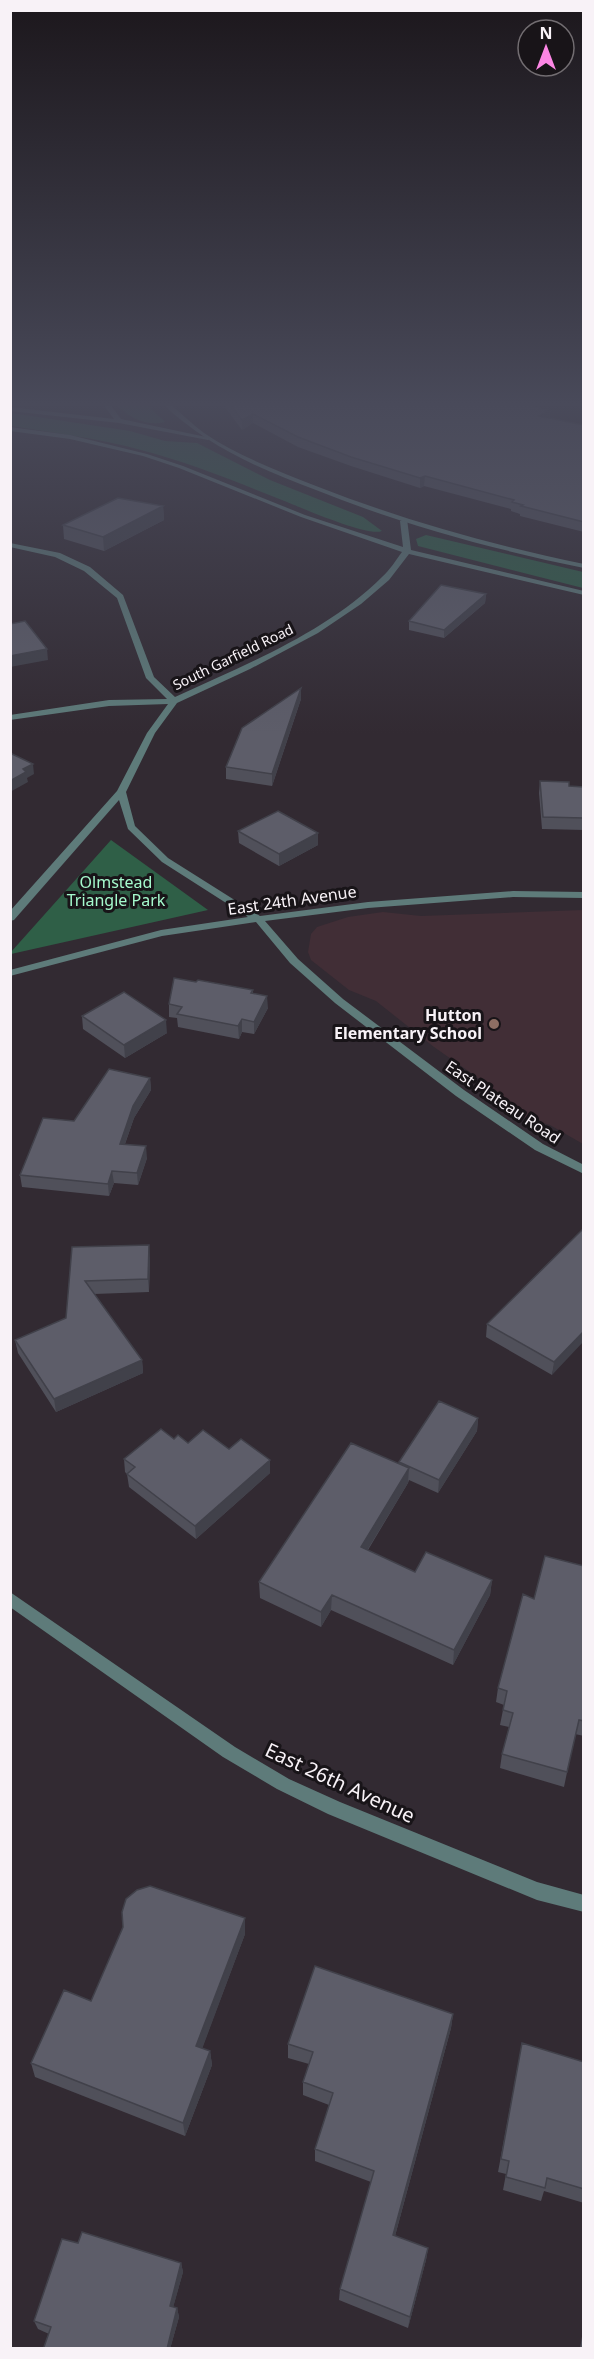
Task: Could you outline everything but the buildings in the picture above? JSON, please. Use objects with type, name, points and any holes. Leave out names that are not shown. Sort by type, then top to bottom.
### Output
[{"type":"street","points":[[296,513],[407,551],[584,593]]},
{"type":"street","points":[[381,513],[404,522],[502,549],[584,566]]},
{"type":"street","points":[[404,522],[407,551]]},
{"type":"street","points":[[10,545],[57,555],[87,569],[120,597],[150,678],[174,701]]},
{"type":"street","name":"South Garfield Road","points":[[10,918],[121,792],[151,733],[174,701],[248,667],[315,631],[358,602],[386,578],[407,551]]},
{"type":"street","points":[[10,718],[109,703],[174,701]]},
{"type":"street","name":"East Plateau Road","points":[[121,792],[131,827],[165,860],[258,919],[294,961],[339,1001],[460,1094],[539,1147],[584,1170]]},
{"type":"street","name":"East 24th Avenue","points":[[10,973],[161,933],[258,919],[368,905],[513,894],[584,895]]},
{"type":"street","name":"East 26th Avenue","points":[[10,1598],[229,1752],[283,1784],[334,1808],[537,1891],[584,1904]]},
{"type":"shaded area","name":"Hutton Elementary School","points":[[583,910],[583,1144],[550,1125],[513,1114],[505,1108],[494,1089],[434,1047],[376,1001],[349,990],[311,960],[308,952],[311,934],[317,927],[348,917],[383,912],[421,916]]},
{"type":"green space","points":[[316,513],[353,513],[363,517],[382,531],[364,530]]},
{"type":"green space","points":[[426,535],[583,572],[583,588],[418,546],[416,539]]},
{"type":"green space","name":"Olmstead Triangle Park","points":[[111,840],[208,910],[11,954],[11,952]]},
{"type":"place","name":"Hutton Elementary School","points":[[494,1024]]}]
